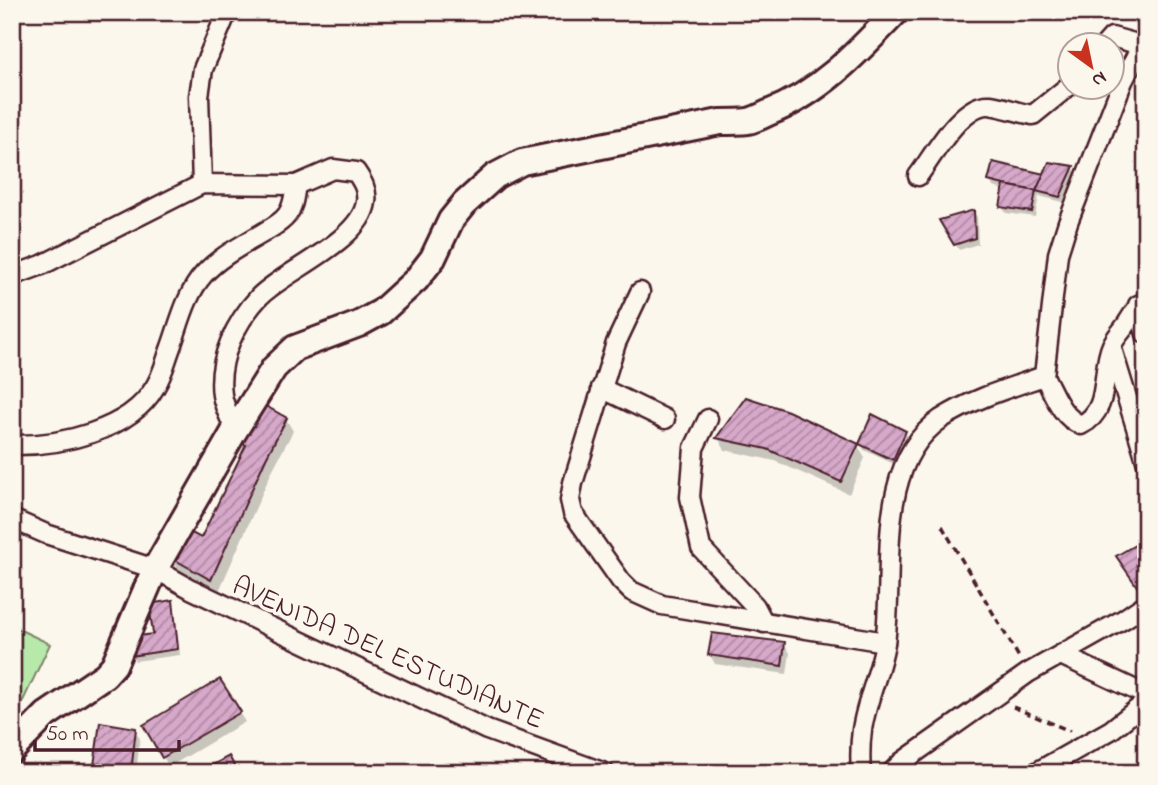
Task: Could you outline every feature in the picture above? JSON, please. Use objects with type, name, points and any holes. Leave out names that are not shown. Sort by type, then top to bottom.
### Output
[{"type":"main road","points":[[12,750],[46,715],[105,675],[114,664],[155,569],[274,368],[295,348],[359,324],[381,312],[433,258],[451,220],[464,204],[495,176],[522,162],[720,122],[749,121],[780,109],[801,99],[826,79],[861,49],[896,12]]},
{"type":"street","points":[[202,184],[200,96],[203,69],[227,12]]},
{"type":"street","points":[[1126,39],[1144,41],[1119,92],[1058,254],[1044,376],[1062,410],[1072,421],[1081,425],[1096,415],[1111,346],[1142,303]]},
{"type":"street","points":[[918,176],[968,111],[988,105],[1033,115],[1056,96]]},
{"type":"street","points":[[12,276],[42,265],[202,184],[296,185],[333,169],[356,172],[365,187],[366,204],[353,227],[326,251],[261,295],[239,322],[221,367],[222,393],[235,430]]},
{"type":"street","points":[[12,445],[41,446],[65,442],[112,424],[140,405],[155,389],[192,290],[205,273],[225,257],[287,216],[296,185]]},
{"type":"street","points":[[640,292],[616,343],[572,483],[570,500],[573,513],[621,581],[631,592],[645,599],[662,605],[885,642]]},
{"type":"street","points":[[1142,303],[1146,334]]},
{"type":"street","points":[[1111,346],[1146,460]]},
{"type":"street","points":[[861,773],[862,729],[885,642],[894,497],[901,470],[922,438],[939,421],[967,404],[1044,376]]},
{"type":"street","points":[[601,388],[665,419]]},
{"type":"street","points":[[708,419],[694,448],[691,497],[701,548],[755,606],[764,623]]},
{"type":"street","name":"AVENIDA DEL ESTUDIANTE","points":[[12,519],[46,534],[155,569],[191,589],[486,730],[605,773]]},
{"type":"street","points":[[891,773],[902,762],[1028,673],[1146,604]]},
{"type":"street","points":[[1061,655],[1146,695]]},
{"type":"street","points":[[1035,773],[1111,730],[1146,702]]},
{"type":"path","points":[[942,526],[1028,673]]},
{"type":"path","points":[[991,698],[1070,732],[1095,739]]},
{"type":"green space","points":[[12,626],[50,644],[12,724]]},
{"type":"building","points":[[993,162],[1044,174],[1036,191],[1004,185],[988,181]]},
{"type":"building","points":[[1049,162],[1074,166],[1060,197],[1036,191]]},
{"type":"building","points":[[1004,185],[1036,191],[1032,212],[1000,207]]},
{"type":"building","points":[[974,210],[975,238],[954,245],[939,220]]},
{"type":"building","points":[[746,397],[788,411],[859,444],[841,482],[767,449],[716,438]]},
{"type":"building","points":[[264,405],[287,418],[211,580],[168,556],[184,529],[201,538],[246,445],[238,441]]},
{"type":"building","points":[[872,414],[906,431],[893,460],[859,444]]},
{"type":"building","points":[[1135,545],[1146,561],[1146,583],[1138,588],[1116,556]]},
{"type":"building","points":[[173,600],[178,649],[130,656],[133,637],[153,634],[149,604]]},
{"type":"building","points":[[712,633],[785,642],[782,666],[708,655]]},
{"type":"building","points":[[220,679],[241,712],[162,758],[143,725]]},
{"type":"building","points":[[100,722],[136,728],[131,773],[93,773]]},
{"type":"building","points":[[229,756],[238,773],[198,773]]}]
